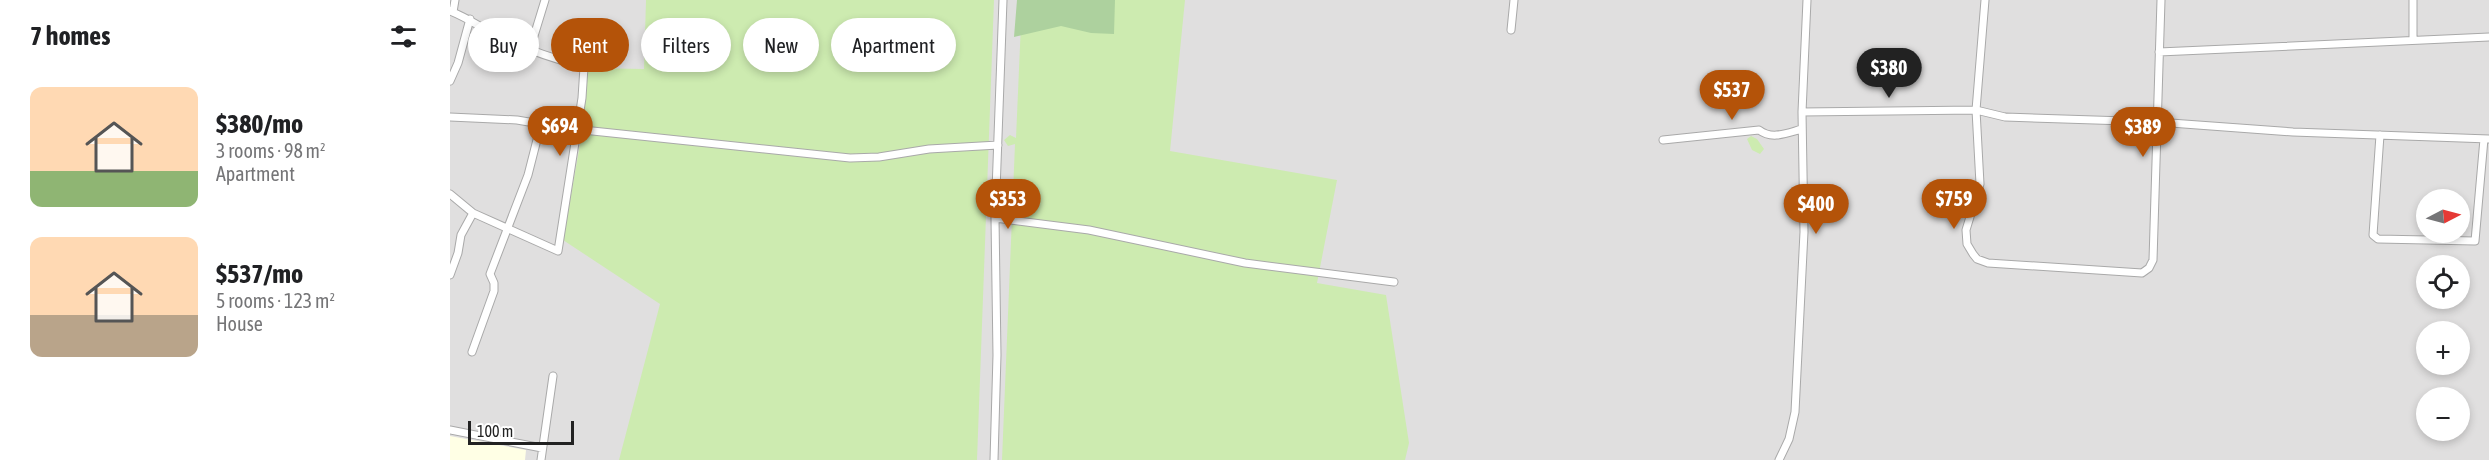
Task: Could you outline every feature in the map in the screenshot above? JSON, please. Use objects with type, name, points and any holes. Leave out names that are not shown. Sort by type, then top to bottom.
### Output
[{"type":"street","points":[[455,0],[451,11],[468,18]]},
{"type":"street","points":[[539,20],[545,0]]},
{"type":"street","points":[[994,460],[997,355],[995,218],[1003,0]]},
{"type":"street","points":[[1511,30],[1514,0]]},
{"type":"street","points":[[1779,460],[1789,439],[1795,412],[1804,232],[1802,112],[1808,0]]},
{"type":"street","points":[[1985,0],[1976,110],[1980,184],[1966,230],[1968,244],[1973,254],[1977,259],[1988,263],[2142,273],[2149,268],[2153,260],[2161,0]]},
{"type":"street","points":[[2413,0],[2413,40]]},
{"type":"street","points":[[450,81],[468,26]]},
{"type":"street","points":[[2159,52],[2489,37]]},
{"type":"street","points":[[450,194],[473,213],[558,251],[582,98],[584,67],[539,54]]},
{"type":"street","points":[[1802,112],[1976,110],[2006,117],[2157,122],[2486,139],[2475,241],[2390,240],[2378,239],[2373,235],[2380,135]]},
{"type":"street","points":[[450,117],[517,120],[576,129],[850,158],[879,158],[929,148],[998,145]]},
{"type":"street","points":[[472,352],[494,291],[494,283],[490,274],[528,175],[541,124]]},
{"type":"street","points":[[1663,140],[1759,130],[1766,135],[1774,136],[1802,129]]},
{"type":"street","points":[[450,275],[458,253],[461,235],[473,213]]},
{"type":"street","points":[[995,218],[1089,230],[1245,263],[1394,282]]},
{"type":"street","points":[[541,460],[553,376]]},
{"type":"street","points":[[450,430],[542,448]]},
{"type":"shaded area","points":[[450,0],[2489,0],[2489,460],[450,460]]},
{"type":"shaded area","points":[[450,436],[526,450],[525,460],[450,460]]},
{"type":"green space","points":[[646,0],[994,0],[977,460],[619,460],[660,304],[563,240],[582,133],[587,72],[629,72],[629,69],[641,69],[641,72],[731,72],[731,18],[645,18]]},
{"type":"green space","points":[[1017,0],[1115,0],[1114,34],[1091,33],[1061,26],[1014,37]]},
{"type":"green space","points":[[1022,0],[1185,0],[1170,151],[1337,180],[1317,283],[1386,295],[1409,443],[1405,460],[1002,460],[1015,144],[1008,146],[1004,140],[1010,135],[1016,138]]},
{"type":"green space","points":[[1751,136],[1757,139],[1764,149],[1760,154],[1752,150],[1747,139]]}]
